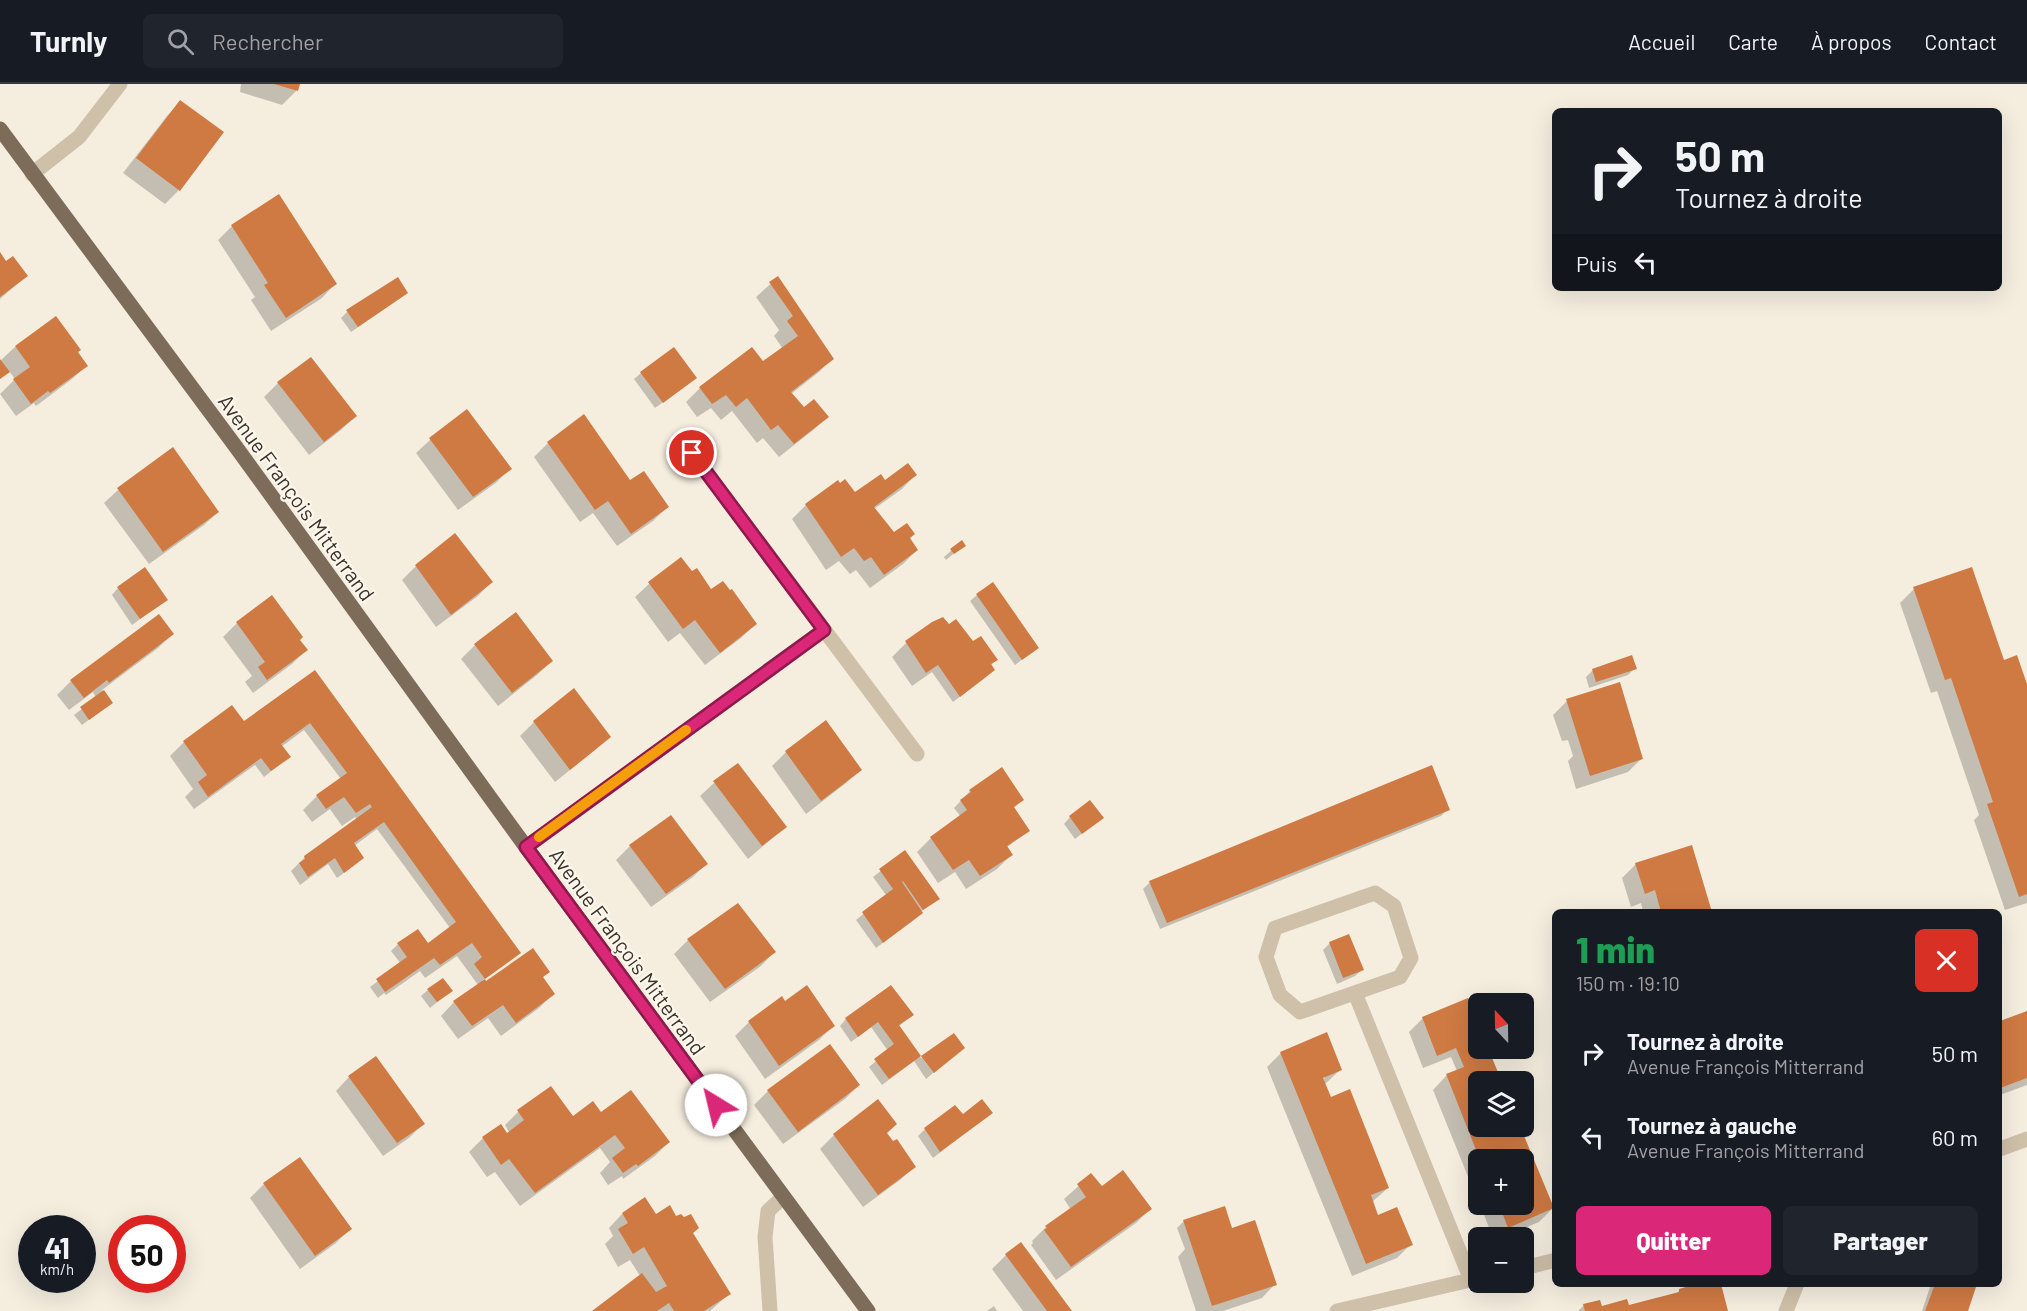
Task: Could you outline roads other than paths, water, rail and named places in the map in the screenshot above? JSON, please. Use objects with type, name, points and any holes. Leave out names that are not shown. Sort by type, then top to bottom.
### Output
[{"type":"main road","name":"Avenue François Mitterrand","points":[[0,129],[236,447],[526,847],[868,1311]]},
{"type":"street","points":[[32,174],[79,137],[120,84]]},
{"type":"street","points":[[692,453],[917,754]]},
{"type":"street","name":"Avenue François Mitterrand","points":[[526,847],[824,630]]},
{"type":"street","points":[[1375,893],[1394,906],[1411,958],[1400,977],[1355,993],[1300,1012],[1280,995],[1266,957],[1275,928],[1375,893]]},
{"type":"street","points":[[1355,993],[1468,1262]]},
{"type":"street","points":[[2002,1148],[2027,1139]]},
{"type":"street","points":[[770,1311],[765,1237],[768,1211],[783,1197]]},
{"type":"street","points":[[1534,1266],[1552,1261]]},
{"type":"street","points":[[1337,1311],[1468,1281]]},
{"type":"street","points":[[1786,1311],[1796,1287]]}]
